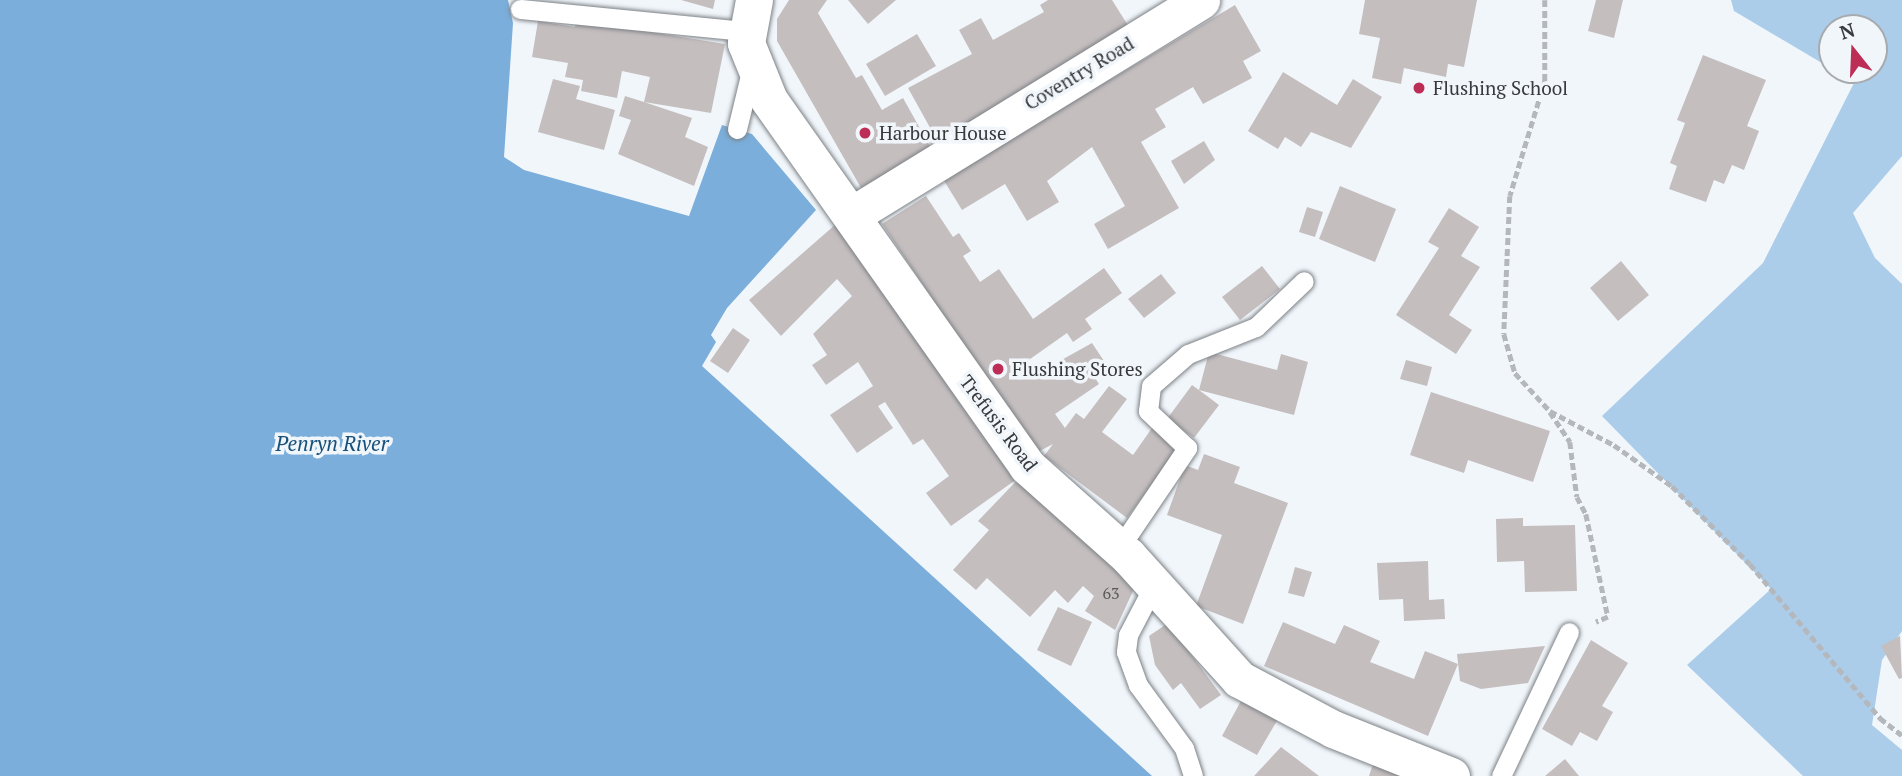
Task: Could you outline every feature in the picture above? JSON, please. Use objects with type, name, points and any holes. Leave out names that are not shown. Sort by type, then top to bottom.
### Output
[{"type":"street","name":"Coventry Road","points":[[852,215],[1201,0]]},
{"type":"street","name":"Trefusis Road","points":[[750,32],[769,100],[1027,466],[1120,547],[1217,659],[1262,694],[1451,776]]},
{"type":"lane","points":[[520,9],[750,32],[737,129]]},
{"type":"lane","points":[[1120,547],[1186,448],[1148,411],[1152,386],[1188,354],[1256,327],[1304,281]]},
{"type":"lane","points":[[1154,585],[1128,635],[1126,652],[1138,685],[1184,748],[1193,776]]},
{"type":"lane","points":[[1502,776],[1569,632]]},
{"type":"path","points":[[1545,0],[1545,80],[1510,196],[1504,334],[1515,373],[1550,411],[1570,442],[1577,497],[1587,514],[1608,617]]},
{"type":"path","points":[[1550,411],[1614,445],[1672,486],[1750,564],[1880,719],[1902,734]]},
{"type":"shaded area","points":[[1731,0],[1902,0],[1902,156],[1853,213],[1875,258],[1902,284],[1902,631],[1882,660],[1872,725],[1902,750],[1902,776],[1803,776],[1687,665],[1771,589],[1602,416],[1763,263],[1853,84],[1888,84],[1888,14],[1818,14],[1818,61],[1734,11]]},
{"type":"water","name":"Penryn River","points":[[0,0],[508,0],[513,23],[504,157],[524,170],[689,216],[722,125],[752,134],[816,210],[727,308],[711,335],[716,342],[702,366],[1152,776],[0,776]]},
{"type":"building","points":[[681,0],[715,0],[713,9]]},
{"type":"building","points":[[789,0],[827,0],[818,13],[856,78],[862,75],[882,110],[903,98],[931,148],[861,188],[777,41],[777,19]]},
{"type":"building","points":[[848,0],[896,0],[868,24]]},
{"type":"building","points":[[1048,0],[1112,0],[1129,27],[938,142],[908,88],[972,54],[959,30],[981,18],[993,40],[1044,12],[1040,5]]},
{"type":"building","points":[[1365,0],[1477,0],[1464,67],[1448,64],[1446,77],[1404,68],[1401,84],[1372,78],[1380,38],[1359,34]]},
{"type":"building","points":[[1596,0],[1623,0],[1614,38],[1588,31]]},
{"type":"building","points":[[1235,5],[1261,51],[1243,61],[1252,78],[1203,104],[1193,87],[1155,109],[1166,127],[1141,142],[1179,208],[1108,249],[1094,224],[1125,206],[1092,147],[1047,181],[1059,202],[1027,221],[1005,184],[962,210],[943,179]]},
{"type":"building","points":[[576,20],[725,44],[711,113],[644,102],[650,77],[622,71],[617,98],[581,91],[583,80],[565,77],[568,63],[532,57],[538,21],[575,27]]},
{"type":"building","points":[[917,34],[936,66],[885,96],[866,64]]},
{"type":"building","points":[[1703,55],[1766,80],[1747,126],[1759,131],[1744,170],[1732,165],[1724,184],[1714,180],[1706,202],[1669,189],[1677,166],[1670,163],[1685,123],[1677,120]]},
{"type":"building","points":[[1283,72],[1337,105],[1353,79],[1382,97],[1351,148],[1311,132],[1301,147],[1285,137],[1278,149],[1248,131]]},
{"type":"building","points":[[553,79],[580,86],[576,99],[615,110],[604,150],[538,132]]},
{"type":"building","points":[[625,96],[692,118],[685,137],[708,147],[694,186],[618,154],[631,120],[619,116]]},
{"type":"building","points":[[1204,141],[1215,160],[1184,184],[1171,161]]},
{"type":"building","points":[[1340,186],[1396,209],[1375,262],[1319,239]]},
{"type":"building","points":[[926,196],[953,237],[959,233],[971,251],[963,256],[980,282],[999,269],[1033,319],[1104,268],[1122,293],[1085,319],[1092,329],[1073,342],[1067,333],[1023,364],[1031,377],[1092,343],[1106,364],[1092,373],[1099,384],[1055,414],[1065,428],[1076,413],[1084,419],[1109,386],[1127,399],[1102,432],[1133,455],[1152,428],[1179,448],[1127,518],[1044,456],[1053,444],[1036,453],[882,224]]},
{"type":"building","points":[[1307,207],[1323,212],[1315,237],[1299,232]]},
{"type":"building","points":[[1449,208],[1479,227],[1461,256],[1480,267],[1449,315],[1472,330],[1456,354],[1396,315],[1439,248],[1428,242]]},
{"type":"building","points":[[836,224],[1021,476],[951,526],[926,493],[949,476],[923,439],[913,445],[885,402],[878,406],[893,428],[857,453],[830,415],[873,386],[858,362],[826,385],[812,365],[827,355],[813,334],[852,296],[837,279],[781,336],[749,300]]},
{"type":"building","points":[[1621,261],[1649,295],[1618,321],[1590,288]]},
{"type":"building","points":[[1262,266],[1280,289],[1240,320],[1222,297]]},
{"type":"building","points":[[1161,274],[1176,293],[1144,318],[1128,299]]},
{"type":"building","points":[[733,328],[750,340],[728,373],[710,361]]},
{"type":"building","points":[[1209,352],[1277,370],[1281,354],[1308,362],[1294,415],[1199,390]]},
{"type":"building","points":[[1406,360],[1432,367],[1427,386],[1400,379]]},
{"type":"building","points":[[1192,385],[1219,405],[1194,438],[1167,419]]},
{"type":"building","points":[[1431,392],[1550,431],[1533,482],[1468,460],[1464,473],[1410,455]]},
{"type":"building","points":[[1204,454],[1240,467],[1234,483],[1288,503],[1243,624],[1196,606],[1222,535],[1167,515],[1185,465],[1198,470]]},
{"type":"building","points":[[1021,476],[1110,557],[1106,561],[1134,589],[1115,630],[1085,611],[1094,596],[1083,586],[1068,603],[1055,590],[1030,617],[987,578],[976,590],[953,570],[989,530],[978,521]]},
{"type":"building","points":[[1523,518],[1523,526],[1575,525],[1577,591],[1525,592],[1524,561],[1497,562],[1496,519]]},
{"type":"building","points":[[1428,561],[1429,600],[1444,599],[1445,619],[1404,621],[1403,599],[1379,600],[1377,563]]},
{"type":"building","points":[[1295,567],[1312,572],[1304,597],[1288,593]]},
{"type":"building","points":[[1058,607],[1092,622],[1071,666],[1037,650]]},
{"type":"building","points":[[1283,622],[1335,644],[1344,625],[1380,641],[1370,662],[1414,679],[1425,651],[1458,664],[1428,736],[1264,666]]},
{"type":"building","points":[[1168,623],[1221,695],[1200,709],[1181,683],[1173,690],[1155,665],[1149,636]]},
{"type":"building","points":[[1900,636],[1902,678],[1899,679],[1881,646]]},
{"type":"building","points":[[1591,640],[1628,663],[1602,706],[1613,712],[1597,741],[1580,732],[1572,746],[1542,729]]},
{"type":"building","points":[[1545,646],[1528,683],[1481,689],[1460,681],[1457,654]]},
{"type":"building","points":[[1242,699],[1278,719],[1257,755],[1222,736]]},
{"type":"building","points":[[1281,747],[1302,763],[1319,776],[1254,776]]},
{"type":"building","points":[[1565,759],[1579,776],[1545,776]]},
{"type":"building","points":[[1374,761],[1416,776],[1369,776]]},
{"type":"place","name":"Flushing School","points":[[1419,88]]},
{"type":"place","name":"Harbour House","points":[[865,133]]},
{"type":"place","name":"Flushing Stores","points":[[998,369]]}]
